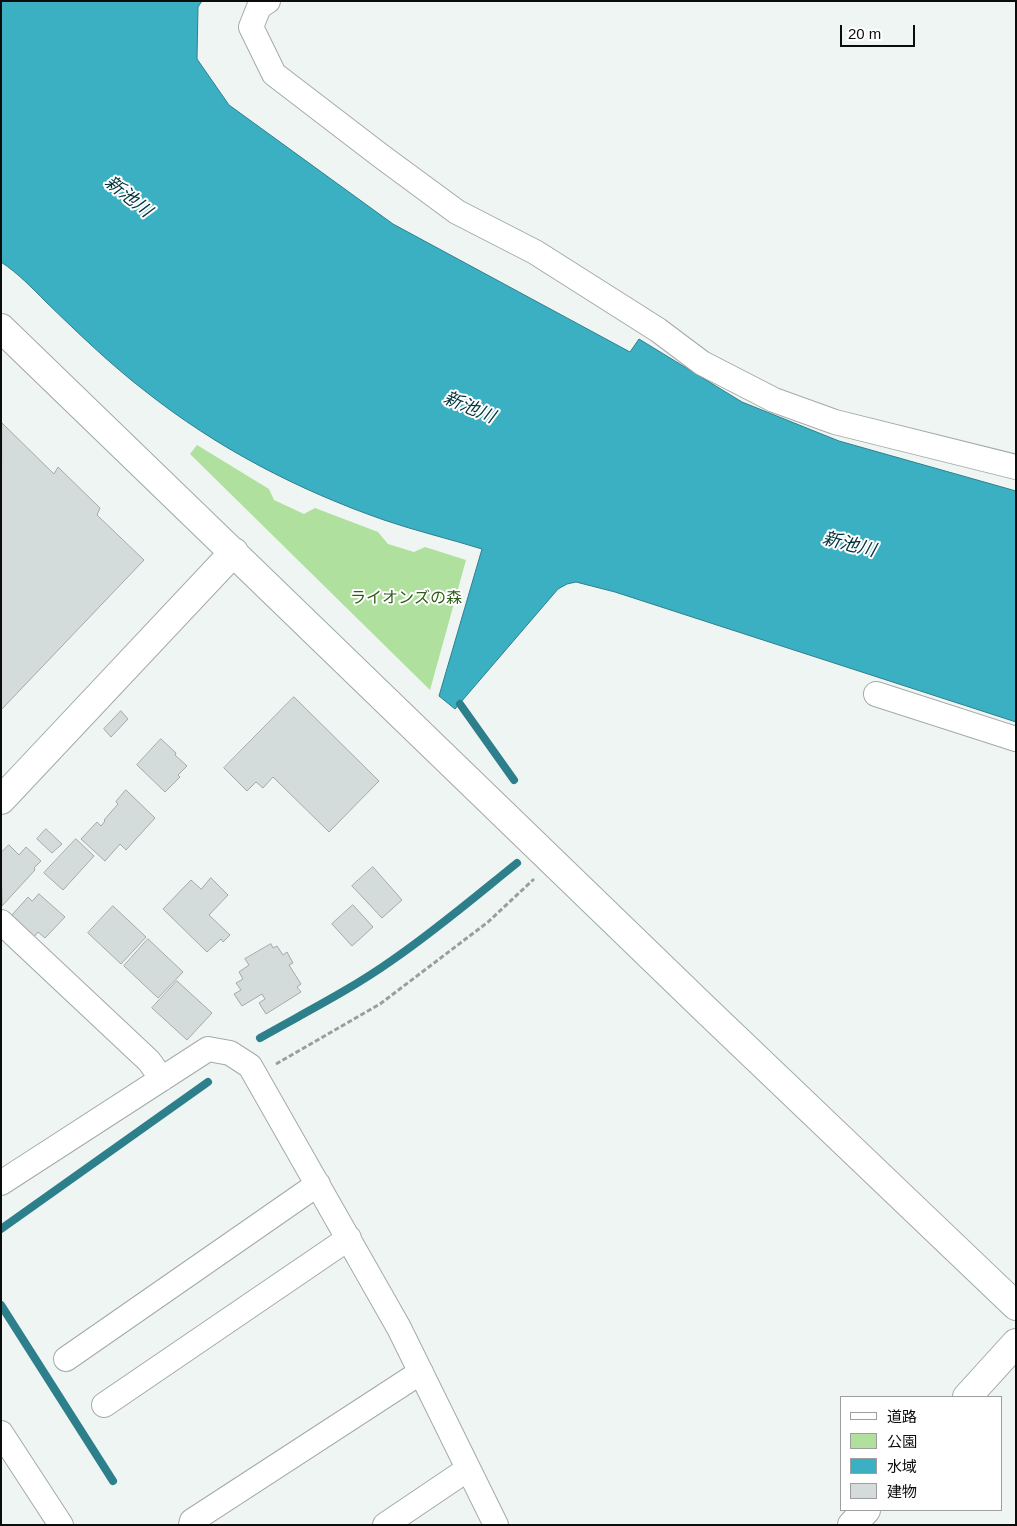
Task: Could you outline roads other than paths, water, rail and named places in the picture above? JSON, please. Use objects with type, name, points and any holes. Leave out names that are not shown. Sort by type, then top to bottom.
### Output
[{"type":"street","points":[[268,1],[259,7],[251,27],[274,74],[457,212],[535,252],[658,330],[702,363],[774,400],[835,422],[1016,467]]},
{"type":"street","points":[[1,328],[1016,1306]]},
{"type":"street","points":[[1,800],[234,552]]},
{"type":"street","points":[[876,694],[1016,739]]},
{"type":"street","points":[[1,922],[149,1061],[162,1079]]},
{"type":"street","points":[[1,1183],[208,1049],[230,1053],[250,1066],[400,1328],[496,1525]]},
{"type":"street","points":[[66,1359],[318,1184]]},
{"type":"street","points":[[104,1405],[349,1238]]},
{"type":"street","points":[[968,1396],[1016,1343]]},
{"type":"street","points":[[191,1525],[192,1521],[421,1372]]},
{"type":"street","points":[[1,1433],[61,1525]]},
{"type":"street","points":[[386,1525],[468,1469]]},
{"type":"street","points":[[852,1525],[865,1511]]},
{"type":"water","name":"新池川","points":[[1,1],[202,1],[198,7],[197,59],[229,105],[393,224],[630,352],[639,339],[742,402],[839,441],[1016,491],[1016,722],[615,592],[576,582],[558,589],[455,709],[439,696],[482,549],[396,524],[352,508],[290,481],[230,449],[172,412],[132,381],[82,337],[14,271],[1,262]]},
{"type":"waterway","points":[[460,704],[514,780]]},
{"type":"waterway","points":[[260,1038],[375,972],[439,926],[517,863]]},
{"type":"waterway","points":[[1,1229],[208,1082]]},
{"type":"waterway","points":[[1,1305],[113,1481]]},
{"type":"park label","name":"ライオンズの森","points":[[406,599]]}]
